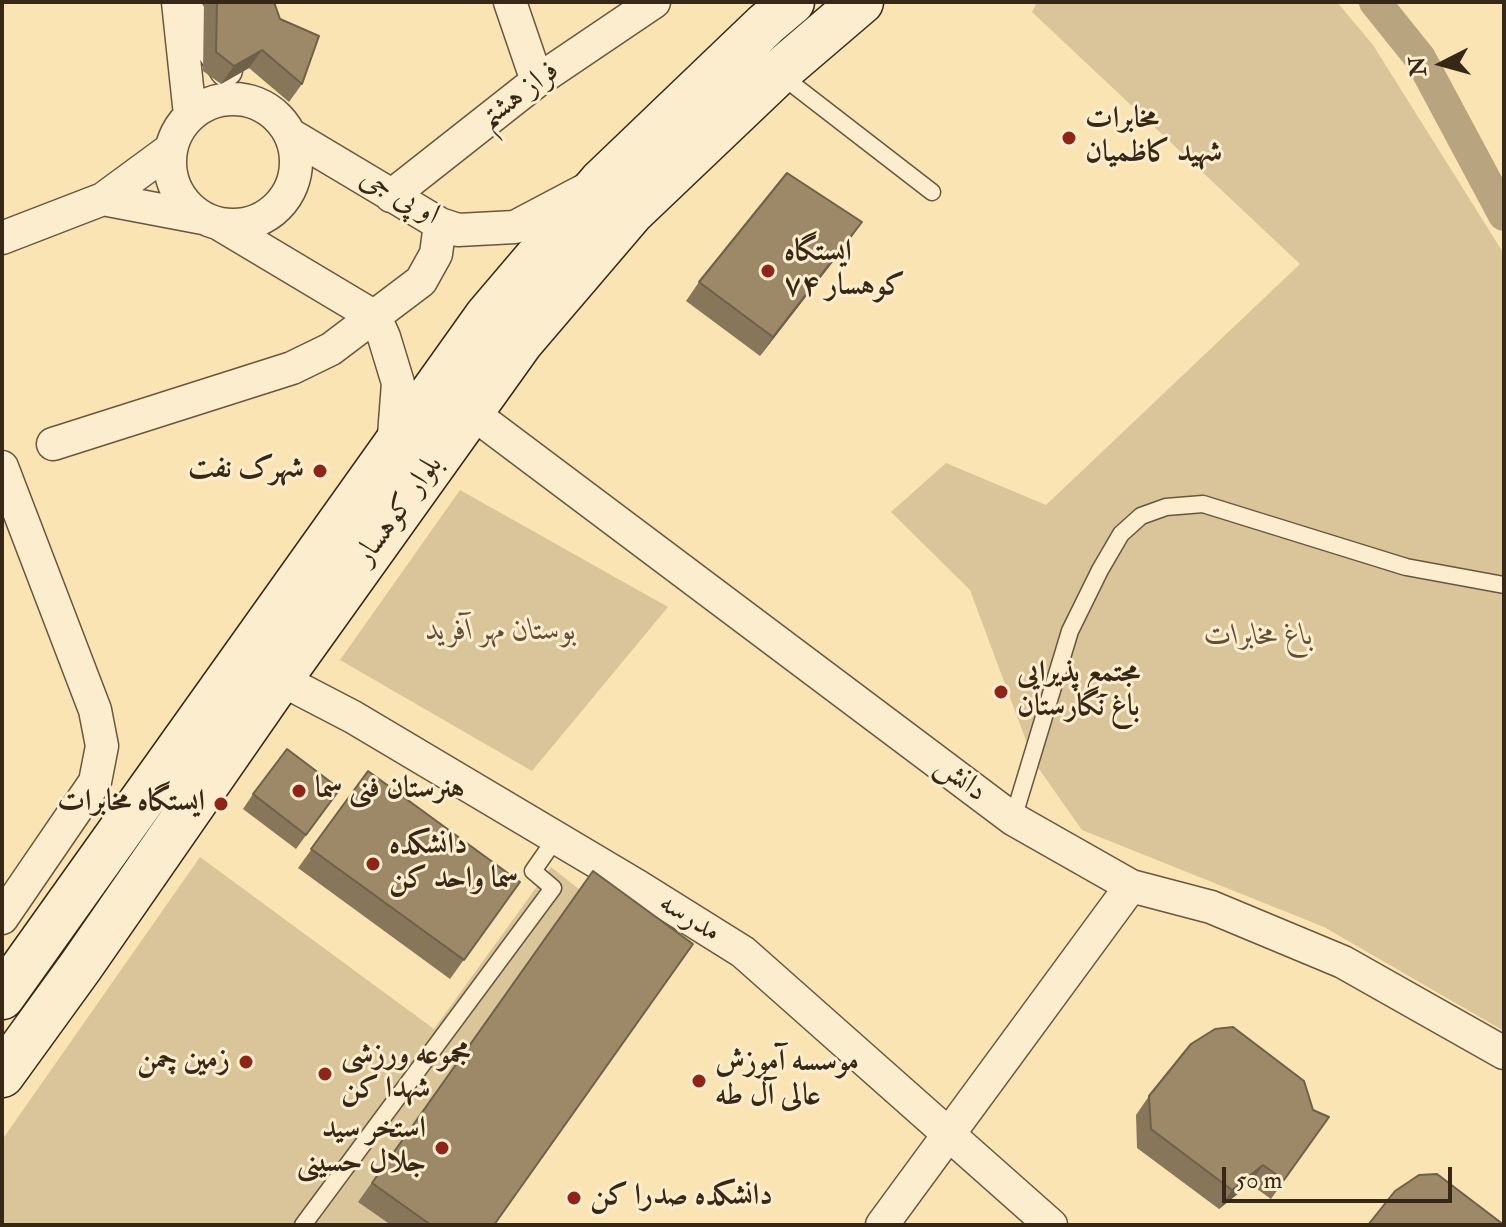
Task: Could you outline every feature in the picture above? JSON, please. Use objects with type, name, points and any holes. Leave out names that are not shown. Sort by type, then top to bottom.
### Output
[{"type":"main road","name":"بلوار کوهسار","points":[[2,997],[487,316],[601,182],[792,2]]},
{"type":"main road","name":"بلوار کوهسار","points":[[2,1075],[521,342],[632,212],[778,73],[861,2]]},
{"type":"street","points":[[180,2],[246,99]]},
{"type":"street","points":[[180,2],[190,115]]},
{"type":"street","points":[[510,2],[537,81]]},
{"type":"street","name":"فراز هشتم","points":[[391,196],[537,81],[647,4]]},
{"type":"street","points":[[103,199],[212,221],[241,225],[260,220],[277,209],[289,193],[296,174],[297,154],[291,135],[280,118],[264,106],[246,99],[225,98],[206,104],[190,115],[177,131],[171,149],[170,169],[175,189],[187,205],[212,221],[375,317],[398,383],[393,448]]},
{"type":"street","name":"او پی جی","points":[[291,135],[440,224],[458,230],[515,227],[601,182]]},
{"type":"street","points":[[2,238],[103,199],[171,149]]},
{"type":"street","points":[[53,444],[292,368],[331,349],[421,281],[436,254],[440,224]]},
{"type":"street","name":"دانش","points":[[471,412],[1013,819],[1131,886],[1211,907],[1343,962],[1504,1053]]},
{"type":"street","points":[[2,467],[95,710],[102,746],[95,782],[2,918]]},
{"type":"street","name":"مدرسه","points":[[280,679],[353,717],[743,952],[1051,1225]]},
{"type":"street","points":[[882,1225],[1131,886]]},
{"type":"lane","points":[[778,73],[932,192]]},
{"type":"lane","points":[[1013,819],[1070,631],[1121,534],[1141,516],[1166,507],[1203,504],[1406,567],[1504,585]]},
{"type":"lane","points":[[303,1225],[553,888],[533,871],[556,838]]},
{"type":"green space","name":"باغ مخابرات","points":[[1037,2],[1337,2],[1373,45],[1504,254],[1504,1031],[1324,927],[1082,830],[1034,762],[970,590],[891,512],[946,463],[1046,505],[1300,264],[1032,12]]},
{"type":"green space","name":"بوستان مهر آفرید","points":[[460,490],[668,607],[532,771],[340,660]]},
{"type":"green space","name":"مجموعه ورزشی شهدا کن","points":[[200,857],[434,1029],[551,867],[680,962],[494,1225],[2,1225],[2,1140]]},
{"type":"building","points":[[217,2],[274,2],[280,19],[319,36],[302,84],[262,50],[234,66],[216,52]]},
{"type":"building","name":"ایستگاه ۷۴ کوهسار","points":[[787,173],[862,222],[773,337],[699,282]]},
{"type":"building","points":[[287,749],[340,789],[306,835],[253,794]]},
{"type":"building","points":[[368,771],[520,882],[464,960],[311,849]]},
{"type":"building","points":[[593,871],[693,944],[494,1225],[431,1225],[372,1183]]},
{"type":"building","points":[[1233,1027],[1304,1081],[1313,1110],[1329,1117],[1284,1180],[1263,1165],[1232,1190],[1151,1129],[1149,1096],[1191,1044],[1215,1029]]},
{"type":"building","points":[[1437,1174],[1504,1225],[1368,1225],[1395,1191],[1419,1175]]},
{"type":"waterway","points":[[1375,2],[1420,58],[1504,215]]},
{"type":"place","name":"مخابرات شهید کاظمیان","points":[[1069,138]]},
{"type":"place","name":"ایستگاه ۷۴ کوهسار","points":[[768,271]]},
{"type":"place","name":"شهرک نفت","points":[[320,471]]},
{"type":"place","name":"مجتمع پذیرایی باغ نگارستان","points":[[1001,692]]},
{"type":"place","name":"هنرستان فنی سما","points":[[299,791]]},
{"type":"place","name":"ایستگاه مخابرات","points":[[221,804]]},
{"type":"place","name":"دانشکده سما واحد کن","points":[[373,864]]},
{"type":"place","name":"زمین چمن","points":[[246,1062]]},
{"type":"place","name":"مجموعه ورزشی شهدا کن","points":[[325,1074]]},
{"type":"place","name":"موسسه آموزش عالی آل طه","points":[[699,1081]]},
{"type":"place","name":"استخر سید جلال حسینی","points":[[442,1148]]},
{"type":"place","name":"دانشکده صدرا کن","points":[[574,1198]]}]
